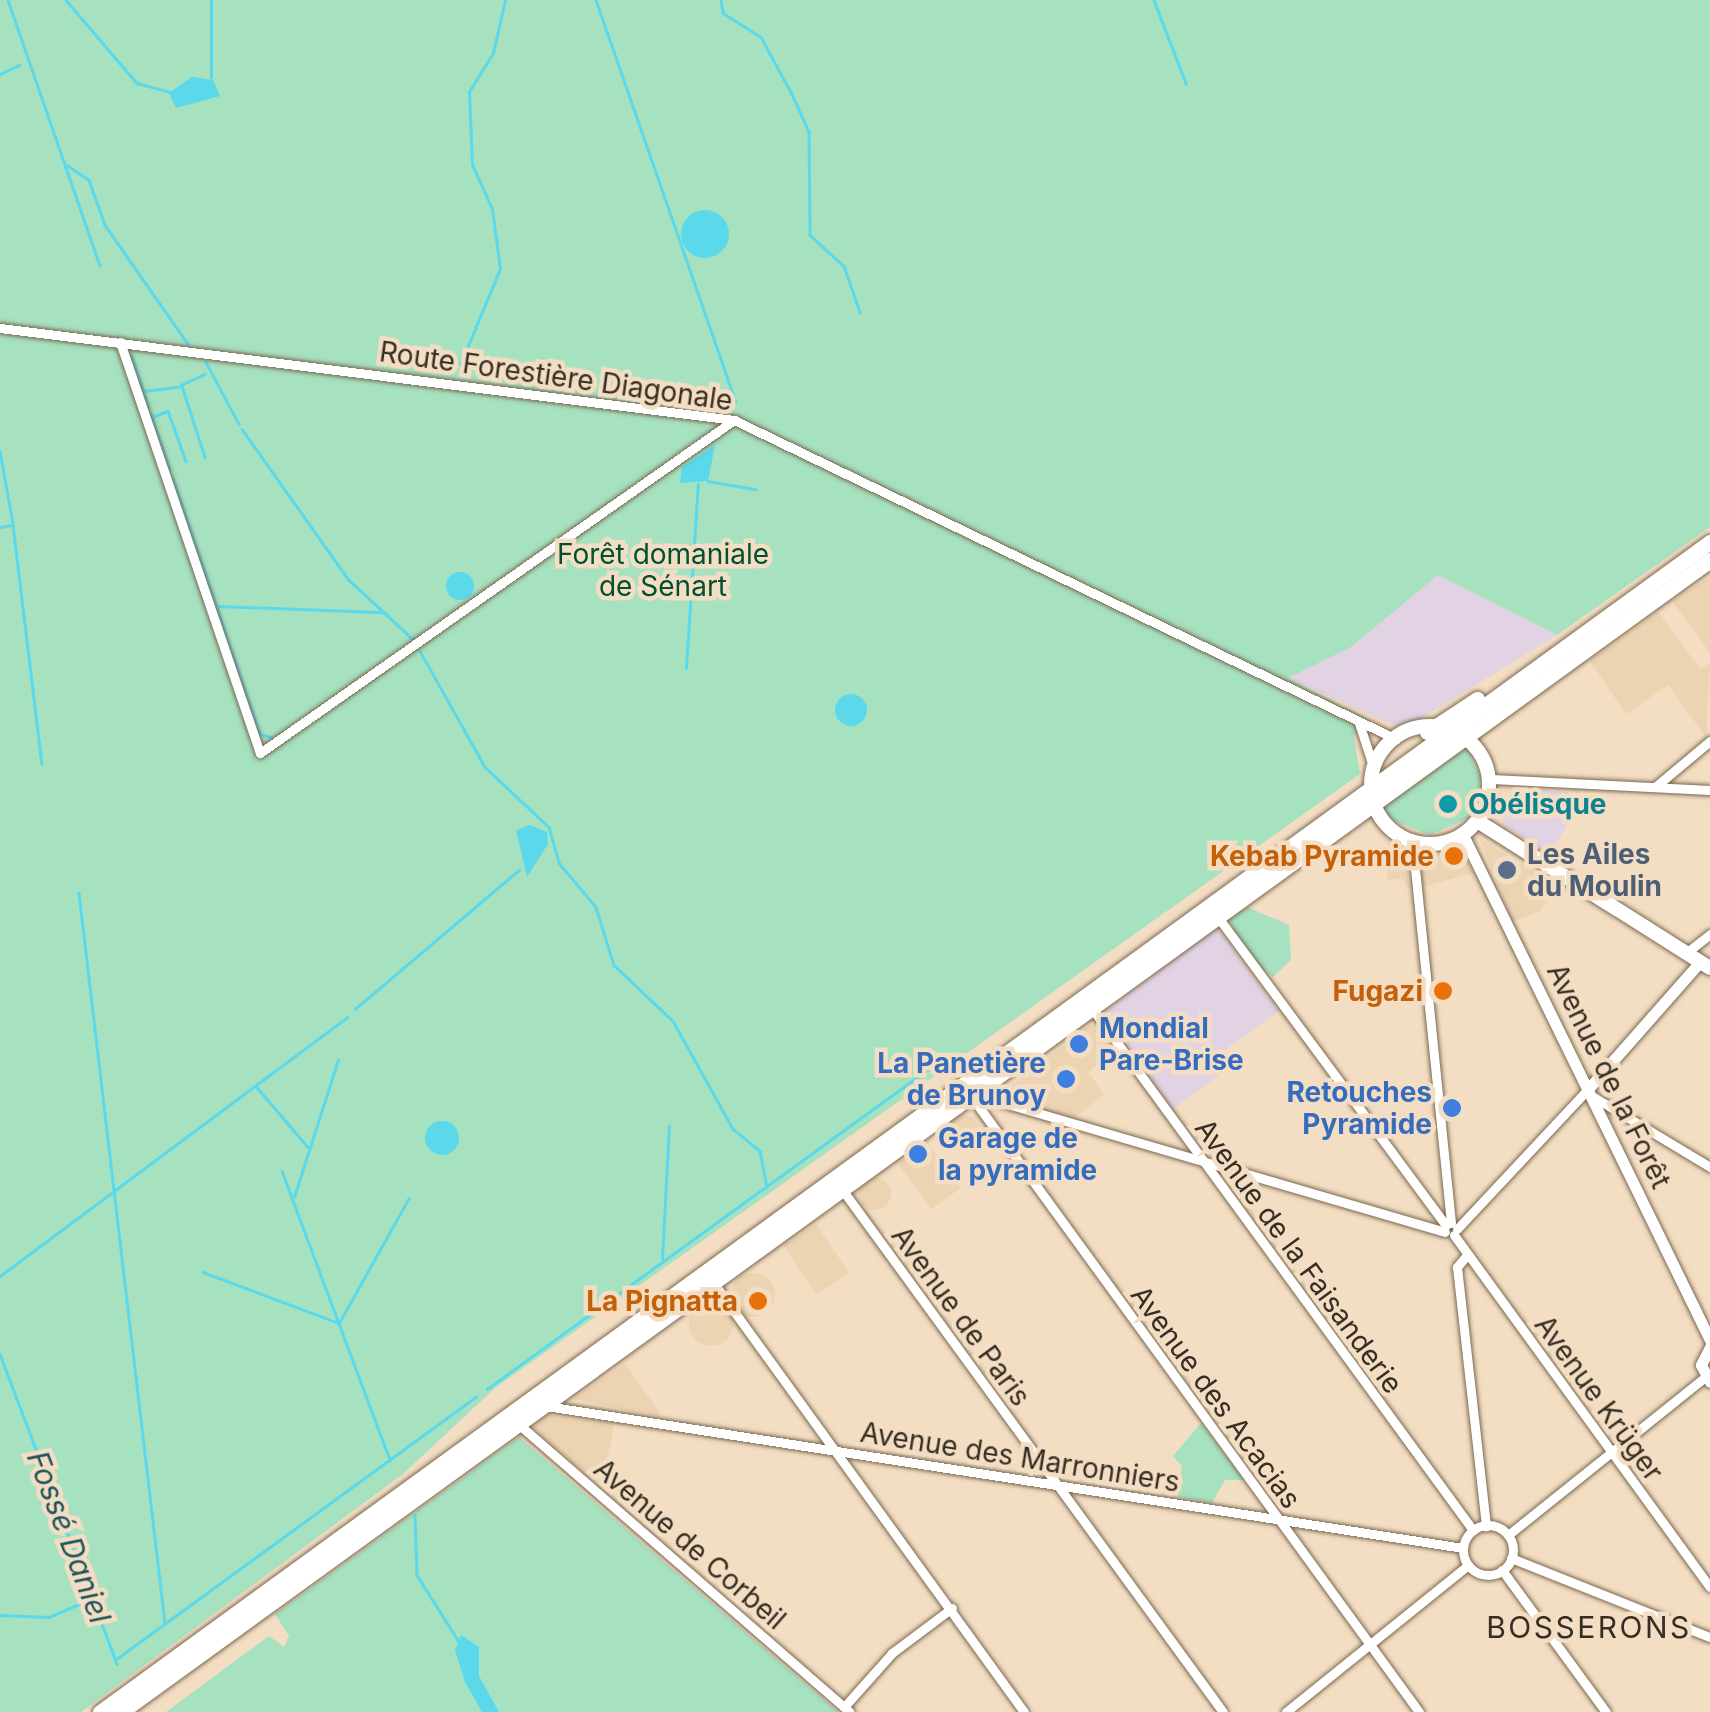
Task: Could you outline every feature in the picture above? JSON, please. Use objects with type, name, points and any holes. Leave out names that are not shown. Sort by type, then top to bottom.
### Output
[{"type":"main road","points":[[100,1712],[496,1419],[712,1281],[964,1100],[985,1096],[1091,1007],[1370,799],[1452,729],[1710,542]]},
{"type":"main road","points":[[121,1712],[539,1406],[564,1379],[1370,799],[1470,733],[1710,560]]},
{"type":"main road","points":[[1427,732],[1513,686]]},
{"type":"main road","points":[[1452,729],[1470,733],[1492,779],[1478,822],[1463,834],[1412,840],[1370,799],[1371,761],[1396,740],[1452,729]]},
{"type":"main road","points":[[1478,822],[1705,965]]},
{"type":"street","name":"Route Forestière Diagonale","points":[[0,328],[734,420],[1396,740]]},
{"type":"street","points":[[120,342],[260,753],[734,420]]},
{"type":"street","points":[[1359,723],[1371,761]]},
{"type":"street","points":[[1655,788],[1710,740]]},
{"type":"street","points":[[1492,779],[1710,790]]},
{"type":"street","name":"Avenue de la Forêt","points":[[1463,834],[1710,1344]]},
{"type":"street","points":[[1412,840],[1451,1229]]},
{"type":"street","name":"Avenue Krüger","points":[[1217,916],[1451,1229],[1466,1255],[1710,1587]]},
{"type":"street","points":[[1686,953],[1710,934]]},
{"type":"street","points":[[1451,1229],[1590,1093],[1705,965]]},
{"type":"street","name":"Avenue de la Faisanderie","points":[[1091,1007],[1474,1530]]},
{"type":"street","points":[[1590,1093],[1710,1167]]},
{"type":"street","points":[[964,1100],[985,1096],[1205,1165],[1451,1229]]},
{"type":"street","name":"Avenue des Acacias","points":[[985,1096],[1278,1519],[1419,1712]]},
{"type":"street","name":"Avenue de Paris","points":[[841,1188],[1223,1712]]},
{"type":"street","points":[[1466,1255],[1457,1267],[1486,1526]]},
{"type":"street","points":[[712,1281],[1024,1712]]},
{"type":"street","points":[[1508,1535],[1708,1380],[1710,1344]]},
{"type":"street","points":[[564,1379],[570,1410]]},
{"type":"street","name":"Avenue des Marronniers","points":[[539,1406],[1463,1548]]},
{"type":"street","points":[[496,1419],[516,1422]]},
{"type":"street","name":"Avenue de Corbeil","points":[[516,1422],[848,1710]]},
{"type":"street","points":[[1468,1565],[1463,1548],[1474,1530],[1486,1526],[1508,1535]]},
{"type":"street","points":[[1502,1570],[1511,1558],[1508,1535]]},
{"type":"street","points":[[1511,1558],[1710,1637]]},
{"type":"street","points":[[1286,1712],[1468,1565],[1502,1570],[1606,1712]]},
{"type":"street","points":[[848,1710],[892,1653],[952,1608]]},
{"type":"shaded area","points":[[1438,575],[1557,635],[1404,729],[1287,678],[1351,647]]},
{"type":"shaded area","points":[[1710,577],[1710,653],[1672,601]]},
{"type":"shaded area","points":[[1658,612],[1700,669],[1710,663],[1706,737],[1668,685],[1626,714],[1590,661]]},
{"type":"shaded area","points":[[1513,789],[1568,792],[1567,825],[1549,854],[1502,824]]},
{"type":"shaded area","points":[[1480,839],[1559,886],[1540,911],[1512,922]]},
{"type":"shaded area","points":[[1388,842],[1406,851],[1409,890],[1402,878],[1387,880]]},
{"type":"shaded area","points":[[1460,845],[1473,873],[1422,887],[1419,852]]},
{"type":"shaded area","points":[[1217,928],[1279,1011],[1221,1053],[1232,1066],[1172,1109],[1106,1011]]},
{"type":"shaded area","points":[[1091,1024],[1113,1052],[1088,1072],[1104,1094],[1073,1119],[1000,1095]]},
{"type":"shaded area","points":[[963,1115],[974,1120],[979,1131],[974,1142],[963,1147],[952,1142],[947,1131],[952,1120]]},
{"type":"shaded area","points":[[927,1142],[961,1188],[931,1209],[898,1163]]},
{"type":"shaded area","points":[[875,1178],[886,1183],[891,1194],[886,1205],[875,1210],[864,1205],[859,1194],[864,1183]]},
{"type":"shaded area","points":[[816,1224],[849,1273],[817,1295],[784,1246]]},
{"type":"shaded area","points":[[753,1273],[769,1279],[775,1295],[769,1311],[753,1317],[737,1311],[731,1295],[737,1279]]},
{"type":"shaded area","points":[[711,1302],[726,1309],[733,1324],[726,1339],[711,1346],[696,1339],[689,1324],[696,1309]]},
{"type":"shaded area","points":[[625,1363],[661,1415],[659,1417],[573,1399]]},
{"type":"shaded area","points":[[545,1415],[614,1423],[609,1454],[590,1478],[533,1427]]},
{"type":"green space","name":"Forêt domaniale de Sénart","points":[[0,0],[1710,0],[1710,527],[1557,635],[1438,575],[1351,647],[1288,678],[1370,720],[1354,736],[1360,774],[495,1388],[403,1474],[81,1712],[0,1712]]},
{"type":"green space","points":[[1466,746],[1482,779],[1469,818],[1430,835],[1389,819],[1383,806]]},
{"type":"green space","points":[[1247,907],[1289,925],[1291,960],[1273,977],[1240,950],[1230,918]]},
{"type":"green space","points":[[1201,1423],[1244,1480],[1225,1480],[1212,1503],[1178,1497],[1182,1466],[1173,1456]]},
{"type":"green space","points":[[519,1437],[838,1712],[166,1712],[269,1636],[284,1647],[289,1636],[275,1614]]},
{"type":"water","points":[[192,77],[213,80],[220,96],[176,108],[169,93]]},
{"type":"water","points":[[705,210],[722,217],[729,234],[722,251],[705,258],[688,251],[681,234],[688,217]]},
{"type":"water","points":[[715,445],[708,481],[680,483],[682,467]]},
{"type":"water","points":[[460,572],[470,576],[474,586],[470,596],[460,600],[450,596],[446,586],[450,576]]},
{"type":"water","points":[[851,694],[862,699],[867,710],[862,721],[851,726],[840,721],[835,710],[840,699]]},
{"type":"water","points":[[530,825],[547,832],[548,844],[527,877],[516,830]]},
{"type":"water","points":[[442,1121],[454,1126],[459,1138],[454,1150],[442,1155],[430,1150],[425,1138],[430,1126]]},
{"type":"water","points":[[461,1635],[479,1647],[479,1676],[499,1712],[482,1712],[465,1682],[455,1650]]},
{"type":"waterway","points":[[8,0],[100,265]]},
{"type":"waterway","points":[[66,0],[137,83],[170,92]]},
{"type":"waterway","points":[[211,0],[211,78]]},
{"type":"waterway","points":[[460,365],[500,269],[492,209],[472,165],[469,92],[493,53],[505,0]]},
{"type":"waterway","points":[[596,0],[736,401]]},
{"type":"waterway","points":[[721,0],[723,13],[761,37],[809,132],[810,235],[844,266],[860,312]]},
{"type":"waterway","points":[[1154,0],[1186,83]]},
{"type":"waterway","points":[[0,74],[19,65]]},
{"type":"waterway","points":[[67,165],[89,180],[105,225],[188,344]]},
{"type":"waterway","points":[[132,356],[149,407]]},
{"type":"waterway","points":[[206,362],[239,424]]},
{"type":"waterway","points":[[181,385],[205,374]]},
{"type":"waterway","points":[[144,391],[182,386],[205,457]]},
{"type":"waterway","points":[[152,417],[168,411],[186,461]]},
{"type":"waterway","points":[[151,414],[170,469]]},
{"type":"waterway","points":[[242,429],[349,580],[413,639]]},
{"type":"waterway","points":[[0,451],[13,523]]},
{"type":"waterway","points":[[173,478],[260,734],[271,737]]},
{"type":"waterway","points":[[708,481],[755,489]]},
{"type":"waterway","points":[[686,668],[698,484]]},
{"type":"waterway","points":[[0,527],[13,525],[42,763]]},
{"type":"waterway","points":[[217,606],[384,612]]},
{"type":"waterway","points":[[420,651],[485,767],[549,827],[559,863],[596,907],[614,965],[673,1021],[733,1129],[760,1151],[767,1186]]},
{"type":"waterway","points":[[355,1009],[519,870]]},
{"type":"waterway","points":[[79,893],[165,1623]]},
{"type":"waterway","points":[[0,1276],[347,1017]]},
{"type":"waterway","points":[[487,1389],[949,1054]]},
{"type":"waterway","points":[[294,1197],[338,1060]]},
{"type":"waterway","points":[[256,1086],[308,1147]]},
{"type":"waterway","points":[[662,1259],[669,1126]]},
{"type":"waterway","points":[[282,1171],[390,1460]]},
{"type":"waterway","points":[[203,1272],[339,1323],[409,1198]]},
{"type":"waterway","name":"Fossé Daniel","points":[[0,1354],[117,1664]]},
{"type":"waterway","points":[[115,1660],[476,1397]]},
{"type":"waterway","points":[[415,1515],[417,1575],[458,1640]]},
{"type":"waterway","points":[[0,1615],[49,1617],[91,1599]]},
{"type":"place","name":"Obélisque","points":[[1448,804]]},
{"type":"place","name":"Kebab Pyramide","points":[[1454,856]]},
{"type":"place","name":"Les Ailes du Moulin","points":[[1507,870]]},
{"type":"place","name":"Fugazi","points":[[1443,991]]},
{"type":"place","name":"Mondial Pare-Brise","points":[[1079,1044]]},
{"type":"place","name":"La Panetière de Brunoy","points":[[1066,1079]]},
{"type":"place","name":"Retouches Pyramide","points":[[1452,1108]]},
{"type":"place","name":"Garage de la pyramide","points":[[918,1154]]},
{"type":"place","name":"La Pignatta","points":[[758,1301]]},
{"type":"district","name":"BOSSERONS","points":[[1589,1627]]}]
